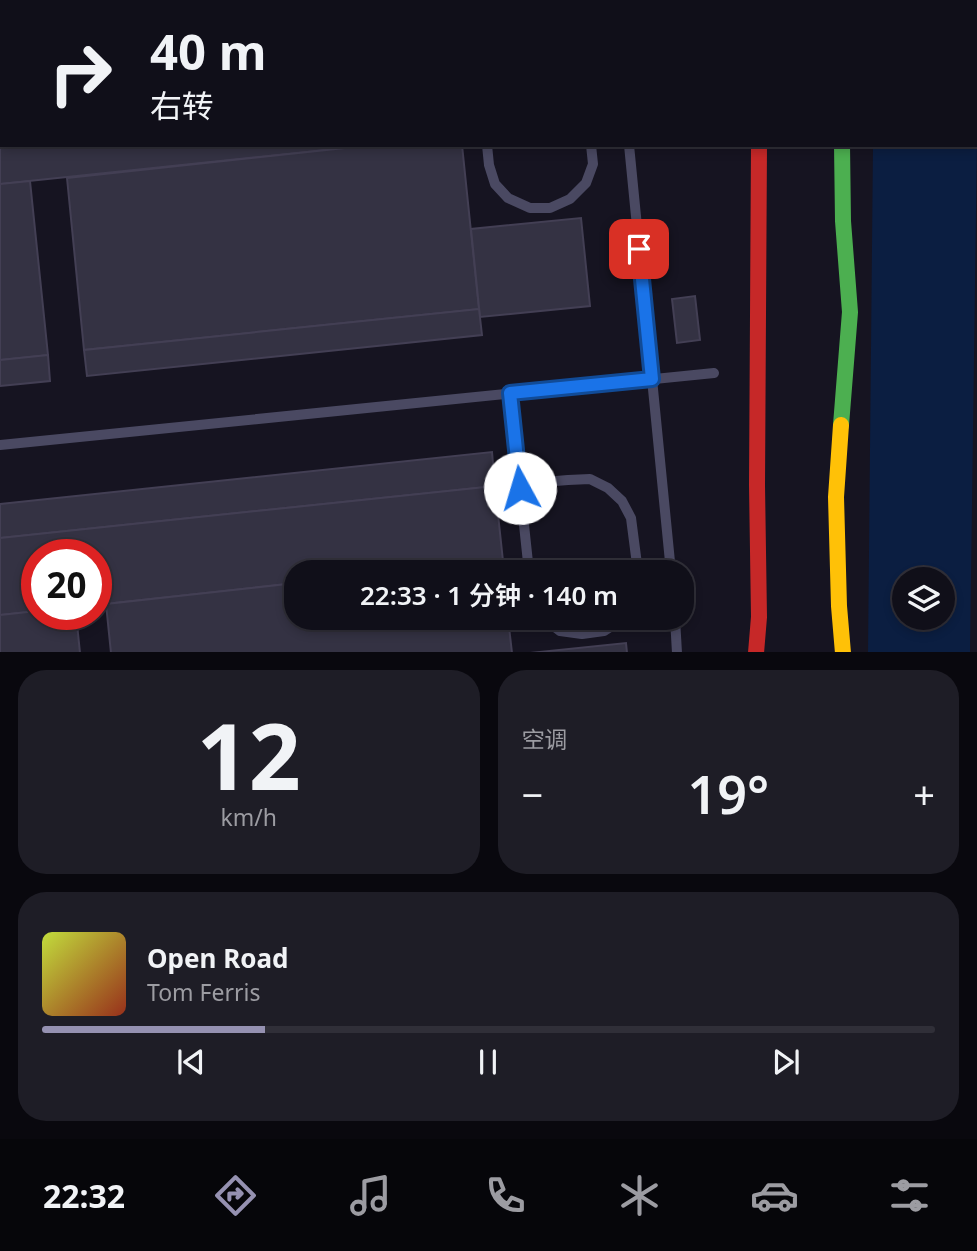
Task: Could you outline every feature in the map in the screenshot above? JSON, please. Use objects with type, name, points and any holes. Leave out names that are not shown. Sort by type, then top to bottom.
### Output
[{"type":"street","points":[[756,652],[759,617],[759,147]]},
{"type":"street","points":[[842,147],[850,312],[836,497],[843,652]]},
{"type":"lane","points":[[487,147],[489,166],[495,184],[508,198],[530,208],[550,208],[570,199],[586,183],[593,164],[591,147]]},
{"type":"lane","points":[[629,147],[670,560]]},
{"type":"lane","points":[[0,444],[714,373]]},
{"type":"lane","points":[[510,393],[528,560]]},
{"type":"lane","points":[[495,486],[590,479],[608,488],[622,501],[631,518],[636,560]]},
{"type":"lane","points":[[559,630],[582,634],[606,630]]},
{"type":"lane","points":[[676,630],[677,652]]},
{"type":"water","points":[[873,147],[977,147],[970,652],[868,652]]},
{"type":"building","points":[[0,147],[354,147],[0,184]]},
{"type":"building","points":[[354,147],[462,147],[479,309],[84,350],[67,178]]},
{"type":"building","points":[[30,181],[48,355],[0,360],[0,184]]},
{"type":"building","points":[[581,218],[590,306],[480,317],[471,229]]},
{"type":"building","points":[[695,296],[700,340],[677,343],[672,299]]},
{"type":"building","points":[[479,309],[482,335],[87,376],[84,350]]},
{"type":"building","points":[[48,355],[50,381],[0,386],[0,360]]},
{"type":"building","points":[[492,452],[495,486],[0,538],[0,504]]},
{"type":"building","points":[[495,486],[503,560],[284,560],[284,584],[112,603],[112,539],[21,539],[21,613],[0,615],[0,538]]},
{"type":"building","points":[[284,584],[284,630],[509,630],[512,652],[111,652],[109,630],[112,630],[112,603]]},
{"type":"building","points":[[21,613],[21,630],[78,630],[80,652],[0,652],[0,615]]},
{"type":"building","points":[[626,643],[627,652],[540,652]]},
{"type":"traffic: fast","points":[[841,425],[850,312],[843,221],[842,147]]},
{"type":"traffic: slow","points":[[841,425],[836,497],[843,652]]},
{"type":"traffic: jam","points":[[756,652],[759,617],[759,147]]},
{"type":"route","points":[[520,488],[510,393],[652,379],[639,249]]}]
